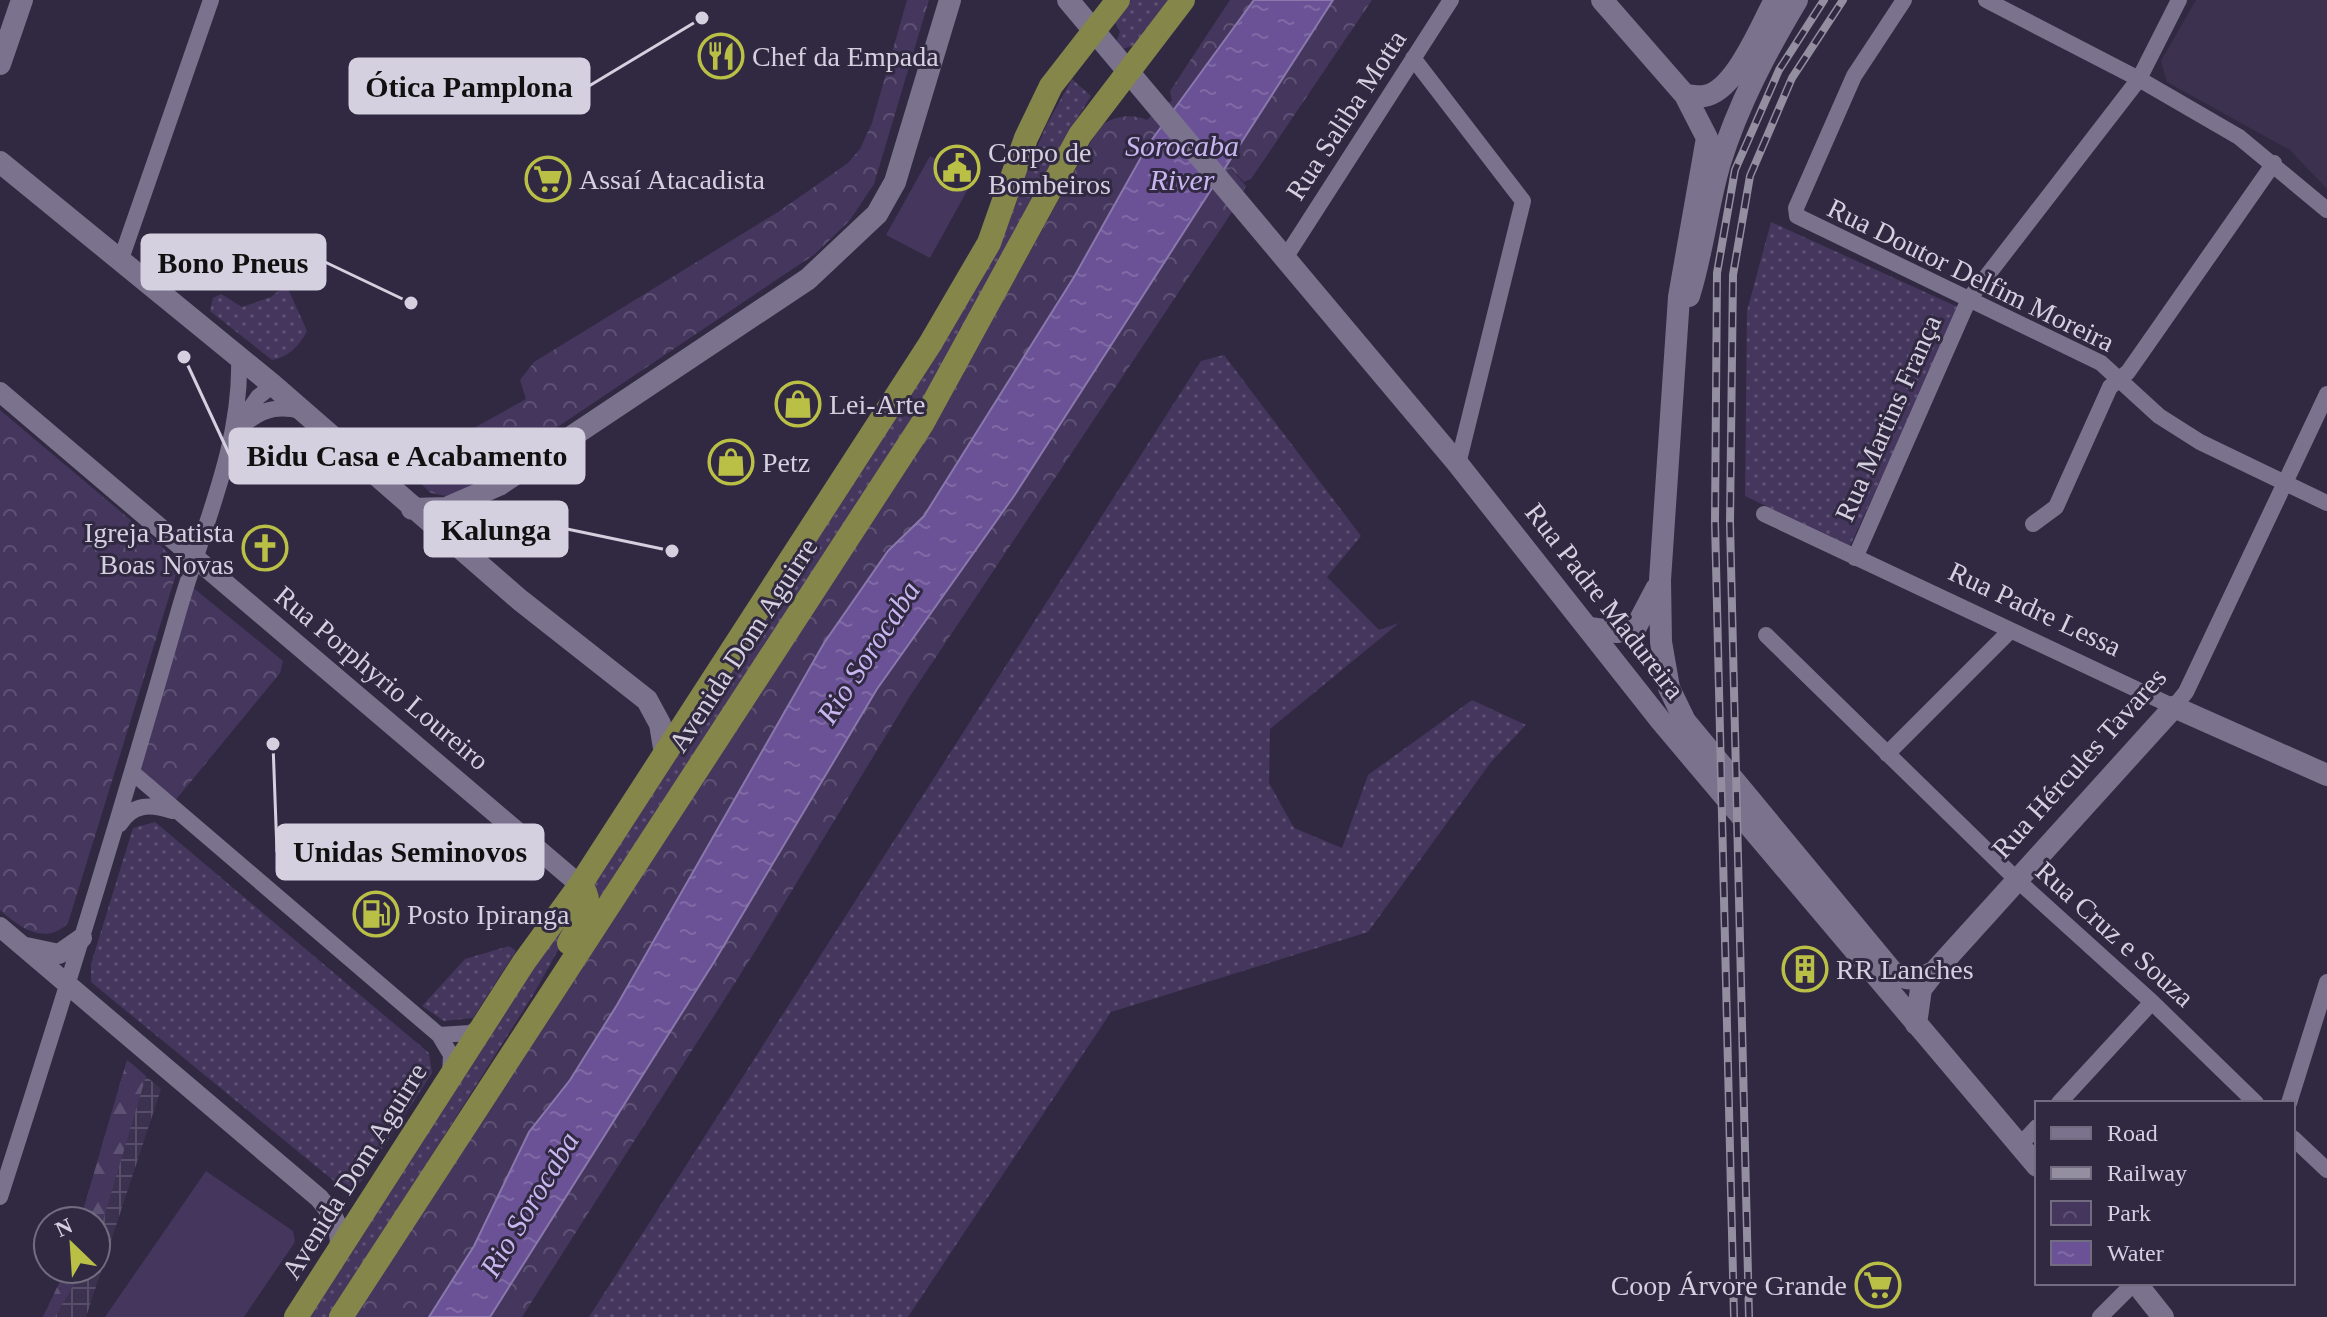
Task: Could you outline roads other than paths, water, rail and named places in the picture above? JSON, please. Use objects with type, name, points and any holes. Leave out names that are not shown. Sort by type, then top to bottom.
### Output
[{"type":"highway","name":"Avenida Dom Aguirre","points":[[296,1317],[553,918],[580,885],[930,344],[989,243],[1026,138],[1051,86],[1092,29],[1118,0]]},
{"type":"highway","name":"Avenida Dom Aguirre","points":[[341,1317],[922,424],[1080,135],[1134,78],[1183,0]]},
{"type":"highway","points":[[520,1042],[589,904],[588,892],[580,885]]},
{"type":"main road","points":[[0,64],[22,0]]},
{"type":"main road","points":[[412,509],[446,508],[499,485],[808,279],[852,240],[877,214],[895,182],[950,0]]},
{"type":"main road","name":"Rua Padre Madureira","points":[[1068,0],[1458,464],[1661,721],[2035,1164]]},
{"type":"main road","points":[[1602,0],[1685,95],[1707,138],[1685,248],[1678,331]]},
{"type":"main road","points":[[1685,95],[1704,96],[1719,90],[1737,71],[1775,0]]},
{"type":"main road","points":[[1678,331],[1702,255],[1720,162],[1749,85],[1797,0]]},
{"type":"main road","points":[[1,163],[273,385],[412,509],[647,700],[660,724],[665,754]]},
{"type":"main road","name":"Rua Padre Madureira","points":[[1678,331],[1660,580],[1661,642],[1669,688],[1685,721],[1891,970],[1900,977],[1920,980],[1935,971]]},
{"type":"main road","points":[[1590,628],[1617,632],[1636,627],[1660,580]]},
{"type":"main road","name":"Rua Padre Lessa","points":[[2174,707],[2327,775]]},
{"type":"main road","name":"Rua Hércules Tavares","points":[[1916,1024],[1921,989],[1935,971],[2174,707]]},
{"type":"main road","points":[[2137,1285],[2163,1317]]},
{"type":"street","points":[[121,259],[211,0]]},
{"type":"street","name":"Rua Saliba Motta","points":[[1285,258],[1451,0]]},
{"type":"street","name":"Rua Doutor Delfim Moreira","points":[[1904,0],[1854,76],[1796,208],[1797,216],[2088,356],[2119,378],[2159,416],[2200,442],[2327,503]]},
{"type":"street","points":[[1986,0],[2139,79],[2239,137],[2327,210]]},
{"type":"street","name":"Rua Martins França","points":[[1855,558],[1969,299],[2139,79],[2179,0]]},
{"type":"street","points":[[1413,58],[1523,201],[1458,464]]},
{"type":"street","points":[[2033,524],[2056,507],[2110,387],[2128,372],[2274,163]]},
{"type":"street","points":[[0,1197],[69,984],[195,556],[235,432],[240,396],[239,357]]},
{"type":"street","points":[[235,432],[258,397],[273,385]]},
{"type":"street","name":"Rua Porphyrio Loureiro","points":[[0,392],[580,885]]},
{"type":"street","name":"Rua Hércules Tavares","points":[[2174,707],[2186,692],[2327,394]]},
{"type":"street","points":[[235,432],[263,410],[276,407],[304,412]]},
{"type":"street","name":"Rua Padre Lessa","points":[[1764,514],[2174,707]]},
{"type":"street","points":[[1887,754],[2010,631]]},
{"type":"street","name":"Rua Cruz e Souza","points":[[1766,635],[2016,879],[2152,1002],[2254,1101]]},
{"type":"street","points":[[133,773],[439,1035],[451,1055],[453,1067],[449,1078]]},
{"type":"street","points":[[115,832],[126,814],[140,806],[155,806],[181,813]]},
{"type":"street","points":[[0,927],[319,1198],[333,1215],[341,1242],[339,1252]]},
{"type":"street","points":[[22,946],[59,954],[82,938]]},
{"type":"street","points":[[2290,1101],[2327,982]]},
{"type":"street","points":[[2061,1101],[2152,1002]]},
{"type":"street","points":[[439,1035],[470,1033],[482,1027]]},
{"type":"street","points":[[2020,1145],[2035,1129]]},
{"type":"street","points":[[2295,1140],[2327,1170]]},
{"type":"street","points":[[2100,1317],[2133,1285]]},
{"type":"water","name":"Sorocaba River","points":[[1254,0],[1333,0],[1014,496],[877,689],[714,962],[490,1317],[429,1317],[474,1246],[529,1132],[570,1080],[617,1005],[824,643],[888,551],[924,516],[1074,277],[1148,145]]},
{"type":"railway","points":[[1734,1317],[1715,522],[1717,273],[1735,170],[1779,70],[1824,0]]},
{"type":"railway","points":[[1749,1317],[1730,523],[1733,275],[1750,176],[1792,78],[1843,0]]},
{"type":"place","name":"Ótica Pamplona","points":[[702,18]]},
{"type":"place","name":"Chef da Empada","points":[[721,56]]},
{"type":"place","name":"Corpo de Bombeiros","points":[[957,168]]},
{"type":"place","name":"Assaí Atacadista","points":[[548,179]]},
{"type":"place","name":"Bono Pneus","points":[[411,303]]},
{"type":"place","name":"Bidu Casa e Acabamento","points":[[184,357]]},
{"type":"place","name":"Lei-Arte","points":[[798,404]]},
{"type":"place","name":"Petz","points":[[731,462]]},
{"type":"place","name":"Igreja Batista Boas Novas","points":[[265,548]]},
{"type":"place","name":"Kalunga","points":[[672,551]]},
{"type":"place","name":"Unidas Seminovos","points":[[273,744]]},
{"type":"place","name":"Posto Ipiranga","points":[[376,914]]},
{"type":"place","name":"RR Lanches","points":[[1805,969]]},
{"type":"place","name":"Coop Árvore Grande","points":[[1878,1285]]},
{"type":"water label","name":"Rio Sorocaba","points":[[868,652]]},
{"type":"water label","name":"Rio Sorocaba","points":[[529,1204]]}]
